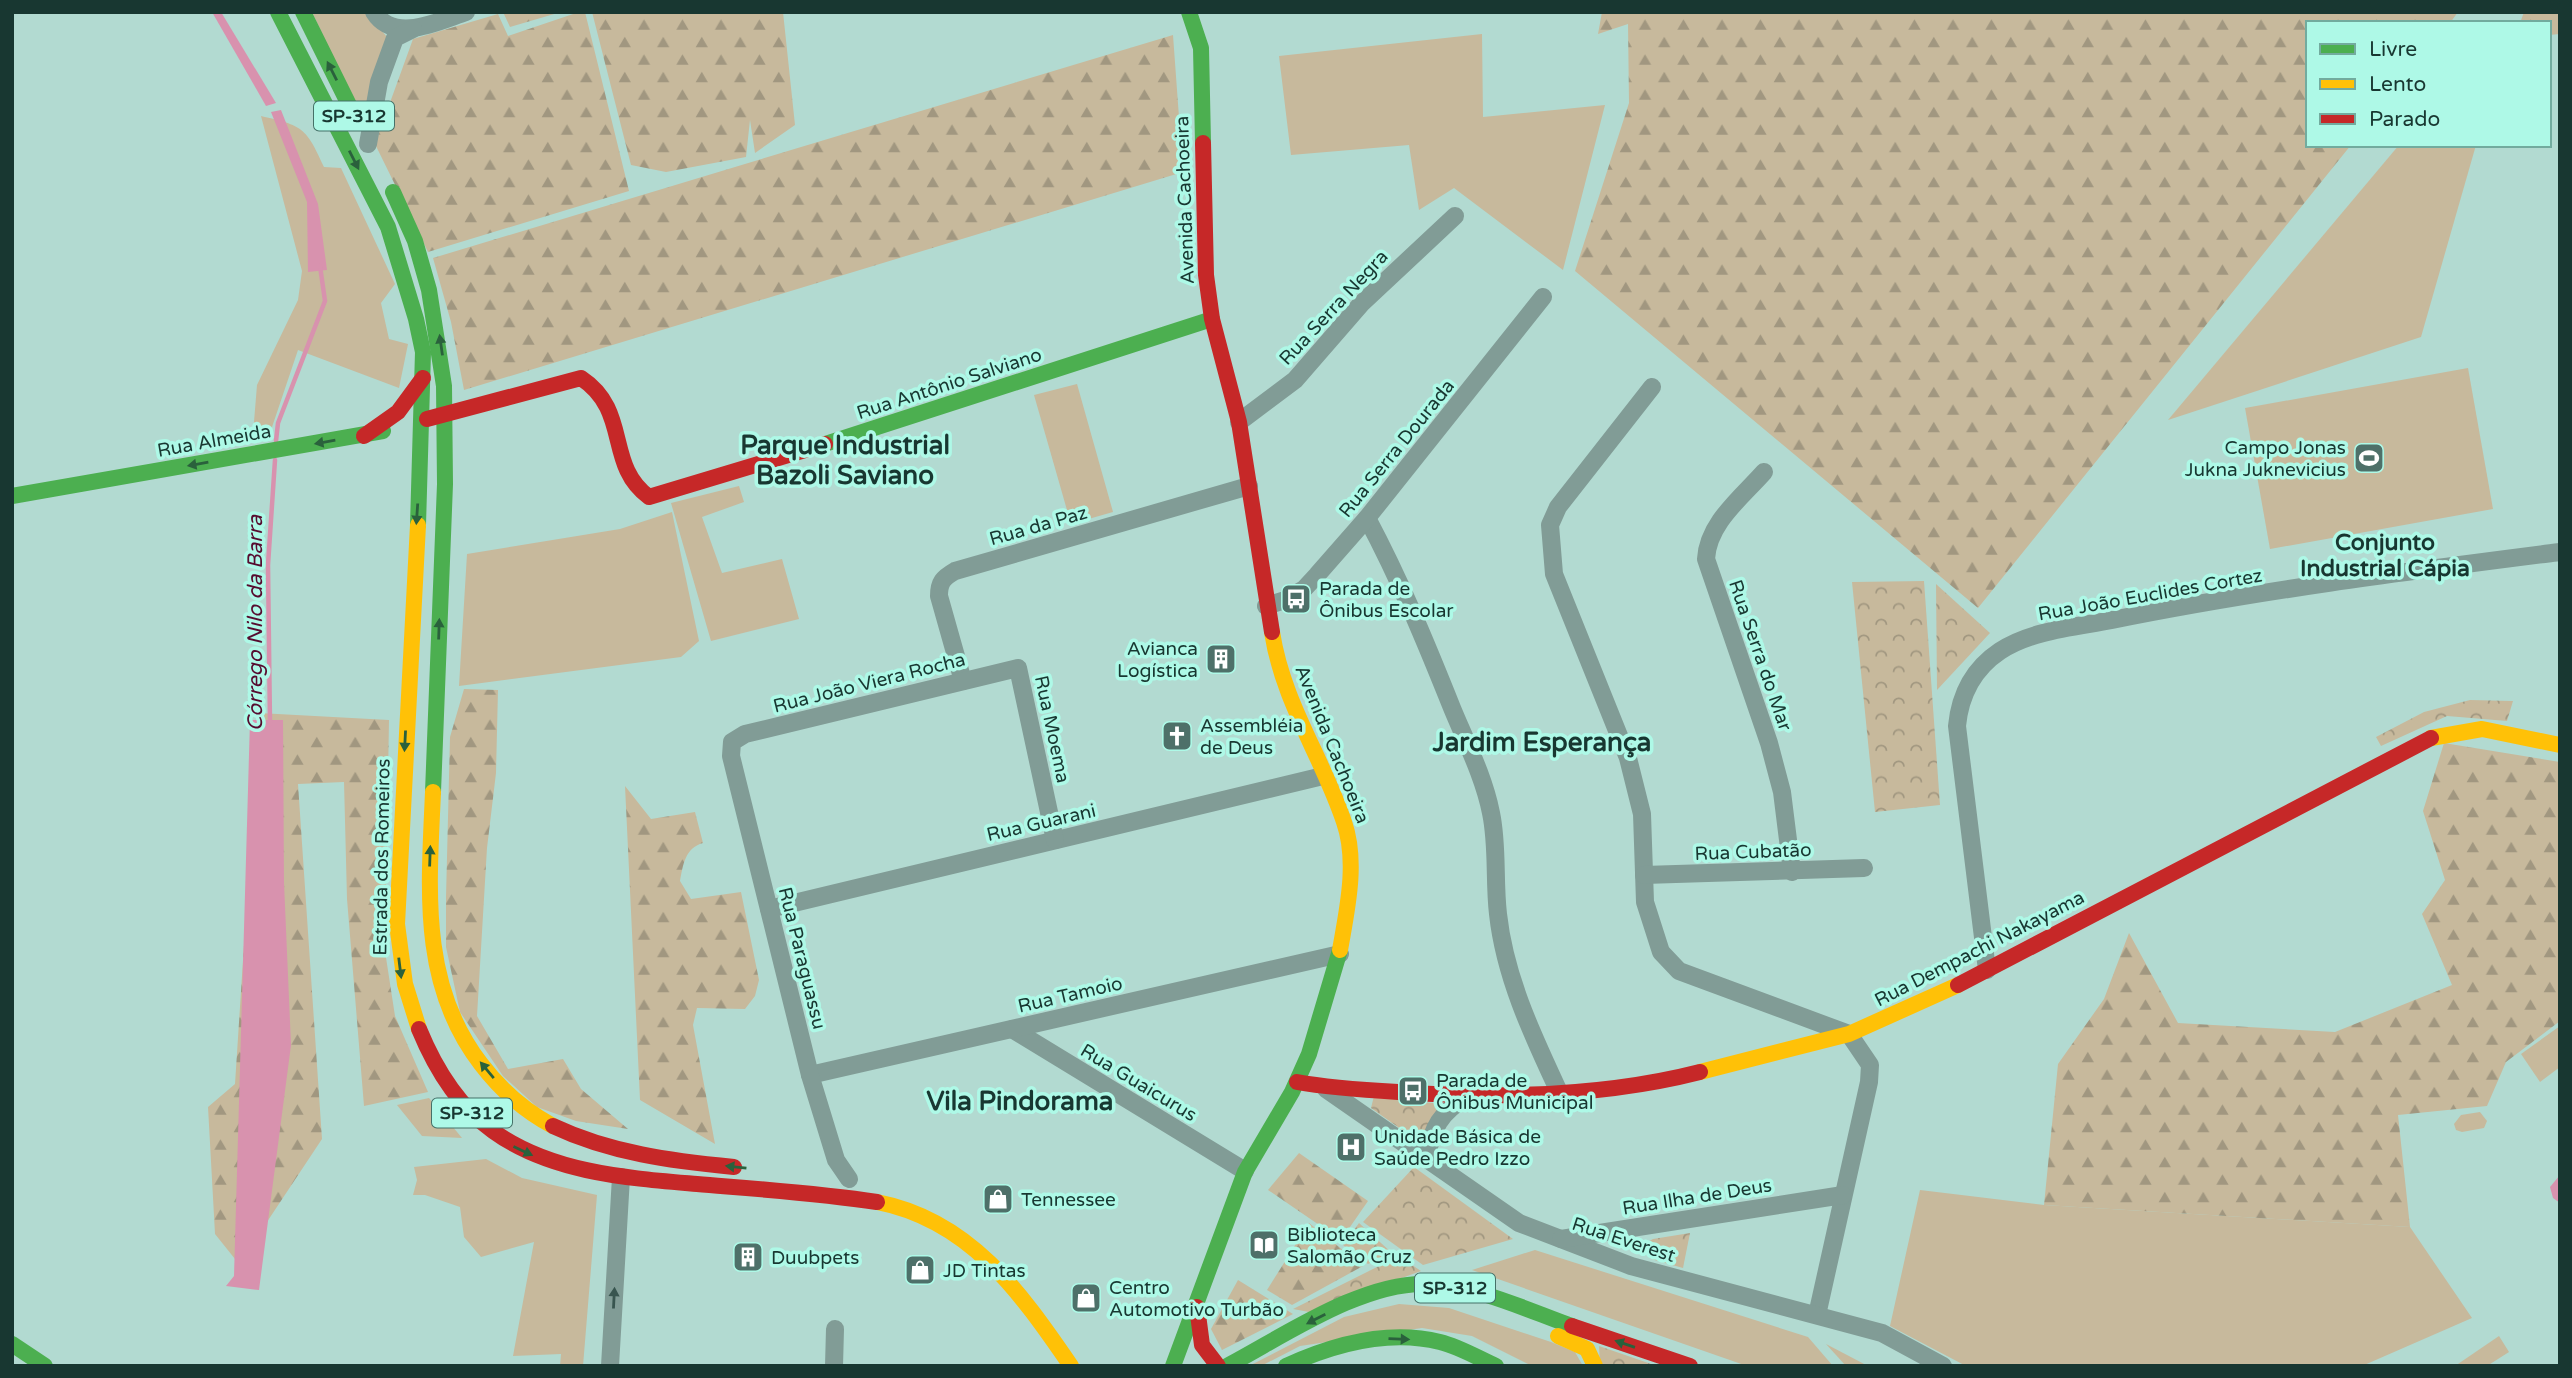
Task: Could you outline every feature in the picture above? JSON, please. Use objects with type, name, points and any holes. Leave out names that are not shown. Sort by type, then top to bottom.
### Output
[{"type":"main road","name":"Estrada dos Romeiros","points":[[278,12],[388,227],[416,318],[423,352],[422,446],[397,910],[402,981],[431,1057],[447,1083],[477,1119],[509,1144],[541,1159],[584,1171],[621,1177],[874,1201],[918,1213],[965,1237],[996,1262],[1071,1366]]},
{"type":"main road","name":"SP-312","points":[[303,12],[371,150]]},
{"type":"main road","name":"Avenida Cachoeira","points":[[1173,1366],[1245,1171],[1297,1082],[1312,1045],[1340,954],[1351,844],[1289,700],[1275,652],[1266,606],[1239,422],[1212,319],[1206,275],[1200,48],[1189,12]]},
{"type":"main road","name":"SP-312","points":[[385,177],[411,228],[425,268],[443,352],[446,484],[429,886],[432,948],[439,984],[467,1045],[513,1099],[542,1120],[570,1134],[609,1146],[695,1163],[745,1168]]},
{"type":"main road","name":"Rua Antônio Salviano","points":[[446,413],[581,378],[595,384],[603,394],[610,407],[631,481],[638,492],[649,497],[941,409],[1212,319]]},
{"type":"main road","points":[[364,436],[386,424],[406,406],[423,378]]},
{"type":"main road","name":"Rua Almeida","points":[[12,496],[364,436],[446,413]]},
{"type":"main road","points":[[391,429],[422,446],[438,465],[446,484]]},
{"type":"main road","name":"Rua Dempachi Nakayama","points":[[1297,1082],[1323,1087],[1466,1097],[1560,1094],[1671,1079],[1849,1034],[1931,999],[2426,739],[2451,732],[2482,729],[2560,745]]},
{"type":"main road","points":[[823,1176],[855,1180]]},
{"type":"main road","name":"SP-312","points":[[1227,1366],[1358,1300],[1409,1284],[1458,1288],[1690,1366]]},
{"type":"main road","points":[[1358,1300],[1430,1298],[1482,1311]]},
{"type":"main road","name":"Avenida Cachoeira","points":[[1196,1302],[1202,1345],[1218,1366]]},
{"type":"main road","points":[[1507,1320],[1581,1343],[1592,1352],[1595,1366]]},
{"type":"main road","points":[[1286,1366],[1310,1354],[1351,1342],[1395,1338],[1440,1342],[1496,1366]]},
{"type":"main road","points":[[12,1344],[45,1366]]},
{"type":"street","points":[[374,12],[388,26],[413,29]]},
{"type":"street","points":[[371,150],[379,82],[395,38],[413,29],[466,12]]},
{"type":"street","name":"Rua Serra Negra","points":[[1239,422],[1295,380],[1361,304],[1455,216]]},
{"type":"street","name":"Rua Serra Dourada","points":[[1266,606],[1285,600],[1304,589],[1367,519],[1543,298]]},
{"type":"street","points":[[1652,387],[1558,507],[1550,525],[1549,547],[1553,574],[1628,758],[1642,814],[1645,902],[1661,952],[1673,967],[1849,1034],[1870,1065],[1817,1315]]},
{"type":"street","name":"Rua Serra do Mar","points":[[1764,472],[1714,529],[1707,542],[1706,559],[1769,743],[1782,792],[1792,872]]},
{"type":"street","name":"Rua da Paz","points":[[963,681],[940,596],[939,585],[944,577],[954,571],[1249,486]]},
{"type":"street","points":[[1367,519],[1403,587],[1479,772],[1491,812],[1497,861],[1498,912],[1504,949],[1522,1011],[1560,1094]]},
{"type":"street","name":"Rua João Euclides Cortez","points":[[1987,970],[1957,726],[1959,704],[1968,684],[2000,651],[2029,637],[2143,614],[2560,552]]},
{"type":"street","name":"Rua João Viera Rocha","points":[[732,742],[745,734],[1018,668]]},
{"type":"street","name":"Rua Moema","points":[[1018,668],[1055,841]]},
{"type":"street","name":"Rua Paraguassu","points":[[732,742],[731,756],[810,1075],[836,1160],[855,1180]]},
{"type":"street","name":"Rua Guarani","points":[[769,909],[1323,776]]},
{"type":"street","name":"Rua Cubatão","points":[[1644,875],[1864,868]]},
{"type":"street","name":"Rua Tamoio","points":[[810,1075],[1340,954]]},
{"type":"street","name":"Rua Guaicurus","points":[[1012,1029],[1245,1171]]},
{"type":"street","name":"Rua Everest","points":[[1323,1087],[1519,1223],[1631,1266],[1882,1333],[1943,1366]]},
{"type":"street","points":[[1427,1157],[1430,1136],[1437,1121],[1466,1097]]},
{"type":"street","points":[[610,1366],[621,1177]]},
{"type":"street","name":"Rua Ilha de Deus","points":[[1558,1239],[1843,1195]]},
{"type":"street","points":[[834,1366],[835,1329]]},
{"type":"green space","points":[[312,12],[366,12],[387,37],[364,124]]},
{"type":"green space","points":[[503,12],[561,12],[510,27]]},
{"type":"green space","points":[[585,12],[629,191],[428,252],[375,144],[413,39],[498,14],[508,36]]},
{"type":"green space","points":[[592,12],[783,12],[795,125],[755,153],[750,120],[746,157],[666,172],[631,165]]},
{"type":"green space","points":[[1602,12],[2458,12],[2451,21],[2306,21],[2306,147],[2349,147],[1978,608],[1575,271],[1629,103],[1628,24],[1598,34]]},
{"type":"green space","points":[[2524,12],[2560,12],[2560,34],[2551,35],[2551,21],[2521,21]]},
{"type":"green space","points":[[1482,34],[1483,117],[1605,105],[1563,270],[1454,188],[1419,210],[1409,145],[1291,155],[1279,56]]},
{"type":"green space","points":[[1173,35],[1183,172],[464,390],[451,322],[433,258]]},
{"type":"green space","points":[[261,116],[302,130],[324,167],[341,168],[395,284],[381,303],[389,339],[408,344],[399,388],[298,350],[270,433],[253,434],[257,385],[298,300],[302,271]]},
{"type":"green space","points":[[2397,147],[2475,147],[2421,337],[2168,420]]},
{"type":"green space","name":"Campo Jonas Jukna Juknevicius","points":[[2468,368],[2493,509],[2270,549],[2245,408]]},
{"type":"green space","points":[[1077,384],[1113,512],[1071,524],[1034,395]]},
{"type":"green space","points":[[739,486],[744,502],[702,517],[722,573],[782,559],[799,619],[711,641],[671,503]]},
{"type":"green space","points":[[672,512],[699,641],[681,657],[459,686],[467,554],[620,529]]},
{"type":"green space","points":[[1924,581],[1940,805],[1875,812],[1852,582]]},
{"type":"green space","points":[[1936,584],[1990,633],[1937,690]]},
{"type":"green space","points":[[464,689],[498,690],[496,773],[487,848],[477,1016],[508,1069],[563,1059],[581,1089],[628,1129],[576,1121],[537,1107],[503,1076],[460,1012],[446,947],[446,897],[450,737]]},
{"type":"green space","points":[[2470,700],[2513,701],[2507,721],[2447,716],[2381,746],[2376,737],[2424,712]]},
{"type":"green space","points":[[259,713],[389,720],[385,951],[395,1016],[428,1092],[364,1106],[347,899],[344,782],[298,784],[322,1139],[239,1264],[215,1234],[208,1107],[235,1084]]},
{"type":"green space","points":[[2444,743],[2560,762],[2560,1021],[2506,1062],[2487,1106],[2398,1115],[2410,1227],[2044,1205],[2058,1064],[2104,999],[2129,933],[2178,1023],[2335,1032],[2452,985],[2422,914],[2445,880],[2423,811]]},
{"type":"green space","points":[[625,786],[651,819],[695,812],[703,843],[689,853],[680,881],[691,899],[741,892],[759,980],[755,996],[745,1009],[697,1008],[693,1025],[715,1144],[640,1100]]},
{"type":"green space","points":[[2560,1026],[2560,1067],[2540,1082],[2521,1054]]},
{"type":"green space","points":[[1374,1096],[1441,1104],[1422,1144],[1371,1108]]},
{"type":"green space","points":[[429,1098],[462,1138],[422,1136],[397,1105]]},
{"type":"green space","points":[[2480,1112],[2487,1121],[2484,1128],[2462,1132],[2456,1130],[2454,1124],[2461,1115]]},
{"type":"green space","points":[[1299,1153],[1368,1201],[1341,1240],[1268,1190]]},
{"type":"green space","points":[[486,1159],[522,1178],[597,1195],[583,1366],[560,1366],[561,1354],[513,1356],[534,1242],[481,1257],[464,1237],[460,1207],[425,1195],[413,1195],[417,1180],[414,1167]]},
{"type":"green space","points":[[1414,1167],[1513,1239],[1423,1265],[1363,1222]]},
{"type":"green space","points":[[1920,1190],[2044,1205],[2410,1227],[2472,1318],[2362,1366],[1966,1366],[1890,1326]]},
{"type":"green space","points":[[1309,1223],[1363,1266],[1292,1305],[1267,1290]]},
{"type":"green space","points":[[1359,1223],[1392,1253],[1368,1264],[1343,1245]]},
{"type":"green space","points":[[1690,1233],[1683,1268],[1651,1259],[1644,1252],[1644,1244],[1653,1239]]},
{"type":"green space","points":[[1535,1250],[1808,1337],[1833,1366],[1747,1366],[1472,1270]]},
{"type":"green space","points":[[1393,1259],[1406,1261],[1421,1271],[1309,1312],[1293,1309]]},
{"type":"green space","points":[[1238,1280],[1293,1314],[1222,1350],[1211,1329]]},
{"type":"green space","points":[[1399,1304],[1449,1308],[1551,1342],[1575,1352],[1583,1366],[1532,1366],[1472,1336],[1422,1328],[1300,1346],[1261,1366],[1249,1366],[1344,1317]]},
{"type":"green space","points":[[2499,1336],[2509,1352],[2487,1366],[2455,1366]]},
{"type":"green space","points":[[1826,1344],[1868,1366],[1846,1366]]},
{"type":"green space","points":[[1599,1346],[1657,1366],[1600,1366]]},
{"type":"shaded area","points":[[212,12],[221,12],[276,103],[266,106]]},
{"type":"shaded area","points":[[281,110],[318,204],[327,270],[308,272],[307,202],[271,112]]},
{"type":"shaded area","points":[[250,720],[283,720],[284,883],[291,1045],[259,1290],[226,1286],[234,1276]]},
{"type":"shaded area","points":[[2560,1175],[2560,1203],[2553,1198],[2550,1187]]},
{"type":"waterway","name":"Córrego Nilo da Barra","points":[[276,441],[278,423],[325,301],[320,266]]},
{"type":"waterway","name":"Córrego Nilo da Barra","points":[[270,724],[268,565],[275,460]]},
{"type":"traffic: fast","points":[[278,12],[388,227],[416,319],[423,352],[418,525]]},
{"type":"traffic: fast","points":[[303,12],[356,119]]},
{"type":"traffic: fast","points":[[1189,12],[1201,48],[1203,143]]},
{"type":"traffic: fast","points":[[393,192],[415,241],[429,290],[444,386],[445,484],[433,792]]},
{"type":"traffic: fast","points":[[825,444],[1212,319]]},
{"type":"traffic: fast","points":[[12,496],[383,431]]},
{"type":"traffic: fast","points":[[1173,1366],[1245,1172],[1292,1092],[1309,1054],[1340,950]]},
{"type":"traffic: fast","points":[[1227,1366],[1324,1313],[1377,1291],[1403,1285],[1428,1284],[1465,1289],[1572,1326]]},
{"type":"traffic: fast","points":[[1286,1366],[1342,1345],[1401,1337],[1447,1344],[1496,1366]]},
{"type":"traffic: fast","points":[[12,1344],[45,1366]]},
{"type":"traffic: slow","points":[[418,525],[397,924],[405,984],[419,1029]]},
{"type":"traffic: slow","points":[[1272,632],[1285,682],[1335,798],[1348,837],[1350,886],[1340,950]]},
{"type":"traffic: slow","points":[[2431,738],[2482,729],[2560,745]]},
{"type":"traffic: slow","points":[[433,792],[430,863],[432,934],[447,1001],[461,1033],[488,1073],[523,1106],[553,1126]]},
{"type":"traffic: slow","points":[[1700,1072],[1849,1034],[1958,985]]},
{"type":"traffic: slow","points":[[877,1202],[910,1211],[966,1242],[1012,1286],[1071,1366]]},
{"type":"traffic: slow","points":[[1558,1336],[1587,1349],[1595,1366]]},
{"type":"traffic: jam","points":[[1203,143],[1206,275],[1212,319],[1239,422],[1272,632]]},
{"type":"traffic: jam","points":[[364,436],[398,412],[423,378]]},
{"type":"traffic: jam","points":[[427,419],[581,378],[596,391],[607,406],[627,470],[635,484],[649,497],[825,444]]},
{"type":"traffic: jam","points":[[1958,985],[2431,738]]},
{"type":"traffic: jam","points":[[419,1029],[440,1072],[469,1110],[493,1131],[540,1156],[565,1165],[617,1176],[877,1202]]},
{"type":"traffic: jam","points":[[1297,1082],[1385,1091],[1512,1095],[1626,1087],[1700,1072]]},
{"type":"traffic: jam","points":[[553,1126],[619,1149],[665,1159],[734,1167]]},
{"type":"traffic: jam","points":[[1197,1307],[1202,1345],[1218,1366]]},
{"type":"traffic: jam","points":[[1572,1326],[1690,1366]]},
{"type":"place","name":"Campo Jonas Jukna Juknevicius","points":[[2369,458]]},
{"type":"place","name":"Parada de Ônibus Escolar","points":[[1296,599]]},
{"type":"place","name":"Avianca Logística","points":[[1221,659]]},
{"type":"place","name":"Assembléia de Deus","points":[[1177,736]]},
{"type":"place","name":"Parada de Ônibus Municipal","points":[[1413,1091]]},
{"type":"place","name":"Unidade Básica de Saúde Pedro Izzo","points":[[1351,1147]]},
{"type":"place","name":"Tennessee","points":[[998,1199]]},
{"type":"place","name":"Biblioteca Salomão Cruz","points":[[1264,1245]]},
{"type":"place","name":"Duubpets","points":[[748,1257]]},
{"type":"place","name":"JD Tintas","points":[[920,1270]]},
{"type":"place","name":"Centro Automotivo Turbão","points":[[1086,1298]]},
{"type":"district","name":"Parque Industrial Bazoli Saviano","points":[[845,460]]},
{"type":"district","name":"Conjunto Industrial Cápia","points":[[2385,555]]},
{"type":"district","name":"Jardim Esperança","points":[[1542,742]]},
{"type":"district","name":"Vila Pindorama","points":[[1020,1101]]}]
